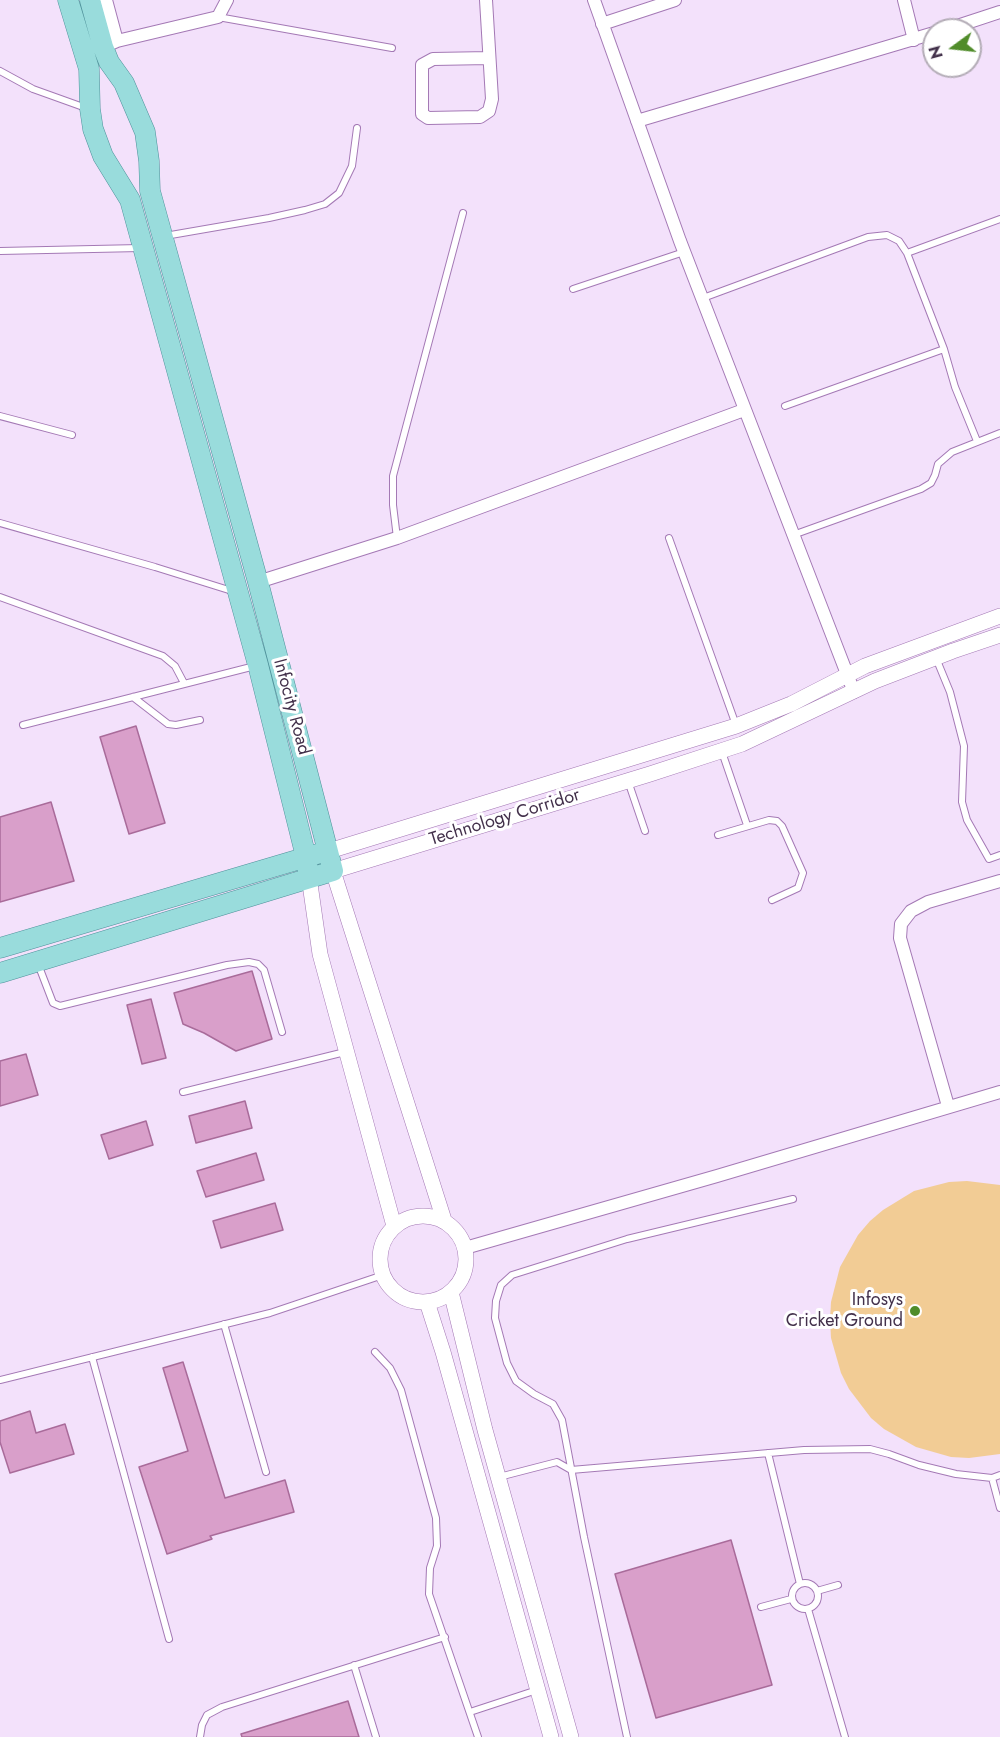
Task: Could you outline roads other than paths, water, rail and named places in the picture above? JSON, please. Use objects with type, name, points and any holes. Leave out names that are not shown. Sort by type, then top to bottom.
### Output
[{"type":"main road","name":"Infocity Road","points":[[68,0],[89,69],[93,129],[103,156],[130,200],[144,248],[258,665],[306,856],[309,877]]},
{"type":"main road","name":"Infocity Road","points":[[90,0],[145,132],[150,191],[258,582],[333,871]]},
{"type":"main road","points":[[89,69],[110,50]]},
{"type":"main road","points":[[130,200],[146,196],[150,191]]},
{"type":"main road","points":[[0,948],[329,851]]},
{"type":"main road","name":"Technology Corridor","points":[[0,973],[333,871]]},
{"type":"street","points":[[106,0],[110,50],[218,17],[227,0]]},
{"type":"street","points":[[486,0],[492,99],[489,111],[480,117],[429,118],[422,114],[422,65],[433,59],[489,58]]},
{"type":"street","points":[[594,0],[684,252],[854,692]]},
{"type":"street","points":[[602,24],[675,0]]},
{"type":"street","points":[[904,0],[914,40]]},
{"type":"street","points":[[982,18],[1000,12]]},
{"type":"street","points":[[637,121],[922,37]]},
{"type":"street","points":[[258,582],[397,538],[744,410]]},
{"type":"street","points":[[329,851],[736,726],[791,704],[847,675],[906,650],[1000,616]]},
{"type":"street","name":"Technology Corridor","points":[[333,871],[742,744],[936,657],[1000,635]]},
{"type":"street","name":"Infocity Road","points":[[333,871],[444,1220]]},
{"type":"street","name":"Infocity Road","points":[[309,877],[320,954],[394,1226]]},
{"type":"street","points":[[948,1106],[900,938],[901,924],[911,911],[928,902],[1000,881]]},
{"type":"street","points":[[465,1248],[1000,1092]]},
{"type":"street","points":[[418,1215],[431,1216],[444,1220],[460,1237],[465,1248],[465,1271],[460,1282],[451,1292],[440,1299],[427,1302],[413,1301],[392,1290],[383,1275],[380,1259],[381,1246],[386,1235],[394,1226],[418,1215]]},
{"type":"street","points":[[451,1292],[484,1430],[571,1737]]},
{"type":"street","points":[[427,1302],[551,1737]]},
{"type":"lane","points":[[218,17],[392,48]]},
{"type":"lane","points":[[0,71],[33,89],[90,109]]},
{"type":"lane","points":[[164,236],[269,218],[325,204],[339,192],[351,166],[357,128]]},
{"type":"lane","points":[[397,538],[393,505],[393,476],[463,213]]},
{"type":"lane","points":[[907,253],[1000,219]]},
{"type":"lane","points":[[702,298],[868,237],[887,235],[899,241],[907,253],[945,349],[954,387],[977,441]]},
{"type":"lane","points":[[0,251],[144,248]]},
{"type":"lane","points":[[573,289],[684,252]]},
{"type":"lane","points":[[785,406],[945,349]]},
{"type":"lane","points":[[0,416],[72,435]]},
{"type":"lane","points":[[793,536],[921,489],[931,483],[938,464],[952,452],[1000,433]]},
{"type":"lane","points":[[0,523],[239,593]]},
{"type":"lane","points":[[669,538],[736,726]]},
{"type":"lane","points":[[0,597],[163,656],[175,666],[184,683]]},
{"type":"lane","points":[[936,657],[950,692],[964,746],[962,802],[967,820],[989,859],[1000,855]]},
{"type":"lane","points":[[22,725],[258,665]]},
{"type":"lane","points":[[133,697],[168,724],[176,725],[200,720]]},
{"type":"lane","points":[[722,750],[747,825]]},
{"type":"lane","points":[[628,780],[645,831]]},
{"type":"lane","points":[[718,835],[769,820],[777,821],[782,826],[801,864],[802,881],[798,888],[772,900]]},
{"type":"lane","points":[[38,963],[53,1003],[60,1006],[227,965],[249,962],[258,964],[264,970],[282,1032]]},
{"type":"lane","points":[[183,1092],[346,1051]]},
{"type":"lane","points":[[627,1737],[562,1420],[553,1404],[516,1381],[507,1363],[495,1318],[496,1301],[501,1285],[513,1275],[627,1239],[793,1199]]},
{"type":"lane","points":[[0,1380],[270,1313],[383,1275]]},
{"type":"lane","points":[[224,1324],[266,1472]]},
{"type":"lane","points":[[375,1352],[390,1368],[401,1390],[436,1518],[437,1546],[430,1568],[429,1594],[478,1737]]},
{"type":"lane","points":[[92,1357],[169,1639]]},
{"type":"lane","points":[[498,1477],[557,1462],[571,1470],[804,1450],[870,1449],[956,1474],[992,1478],[1000,1475]]},
{"type":"lane","points":[[768,1453],[800,1584]]},
{"type":"lane","points":[[992,1478],[1000,1508]]},
{"type":"lane","points":[[800,1584],[810,1584],[817,1591],[818,1600],[808,1609],[798,1607],[792,1599],[793,1592],[800,1584]]},
{"type":"lane","points":[[817,1591],[838,1585]]},
{"type":"lane","points":[[761,1607],[792,1599]]},
{"type":"lane","points":[[808,1609],[845,1737]]},
{"type":"lane","points":[[200,1737],[201,1725],[207,1715],[222,1707],[445,1637]]},
{"type":"lane","points":[[354,1665],[376,1737]]},
{"type":"lane","points":[[470,1712],[537,1690]]},
{"type":"place","name":"Infosys Cricket Ground","points":[[915,1311]]}]
